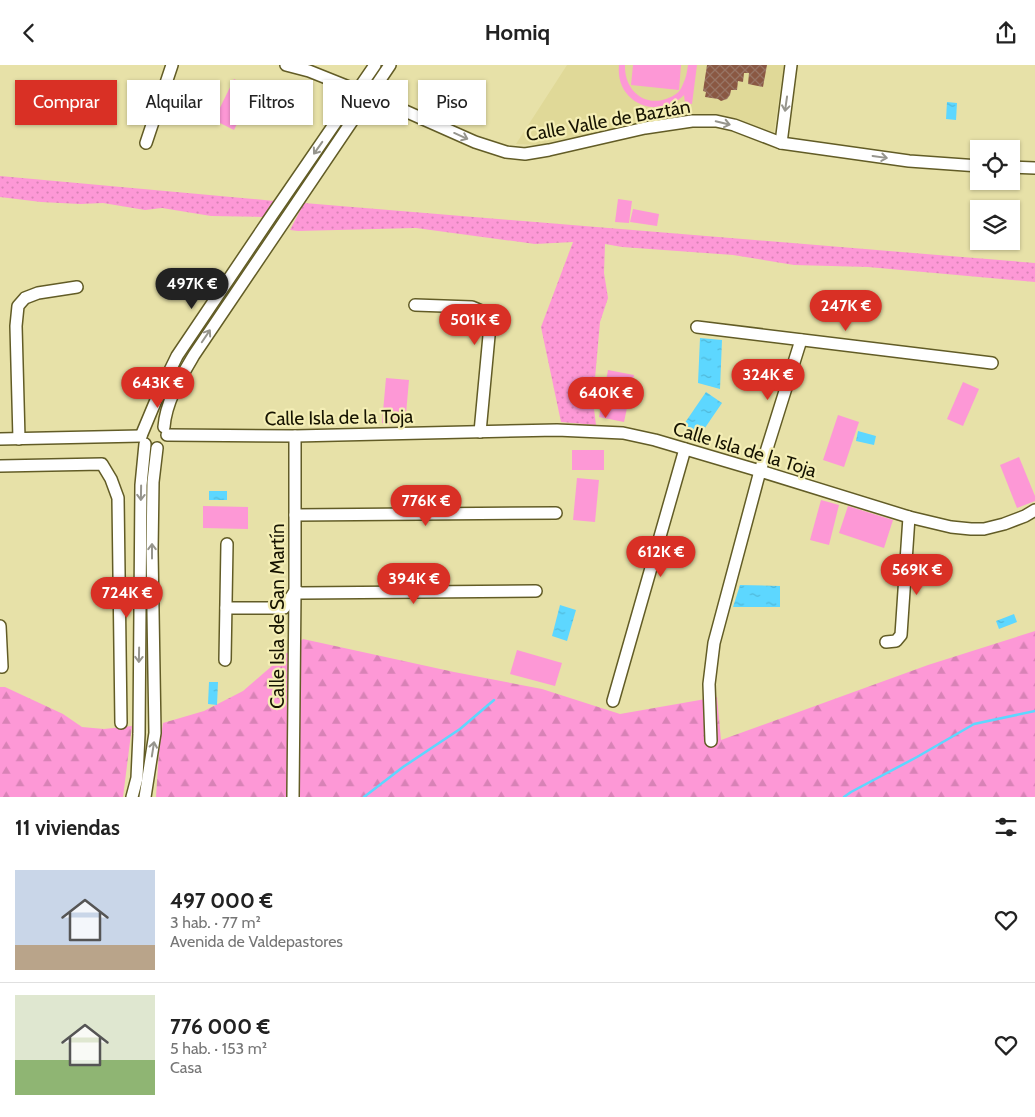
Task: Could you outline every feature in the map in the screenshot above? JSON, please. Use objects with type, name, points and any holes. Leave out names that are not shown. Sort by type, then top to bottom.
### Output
[{"type":"street","points":[[146,143],[172,65]]},
{"type":"street","name":"Calle Valle de Baztán","points":[[286,65],[309,71],[331,80]]},
{"type":"street","points":[[369,80],[375,65]]},
{"type":"street","points":[[376,80],[390,65]]},
{"type":"street","points":[[781,143],[791,65]]},
{"type":"street","name":"Calle Valle de Baztán","points":[[408,113],[475,142],[506,152],[525,153],[549,150],[645,128],[692,121],[716,121],[734,125],[781,143],[909,161],[970,165]]},
{"type":"street","points":[[132,797],[137,778],[139,734],[141,485],[143,440],[147,424],[159,393],[177,356],[272,215],[339,125]]},
{"type":"street","points":[[145,797],[155,733],[152,551],[154,482],[157,448],[165,431],[165,418],[175,389],[194,355],[292,210],[344,125]]},
{"type":"street","points":[[1020,167],[1035,168]]},
{"type":"street","points":[[19,439],[16,326],[18,306],[25,298],[38,293],[78,287]]},
{"type":"street","points":[[415,305],[472,307],[486,313],[490,325],[480,432]]},
{"type":"street","points":[[697,327],[992,363]]},
{"type":"street","points":[[711,741],[709,684],[714,643],[760,471],[801,340]]},
{"type":"street","name":"Calle Isla de la Toja","points":[[147,424],[156,422],[165,431],[295,436],[557,431],[622,433],[655,440],[909,517],[951,527],[984,529],[1004,524],[1035,510]]},
{"type":"street","name":"Calle Isla de San Martín","points":[[293,797],[295,436]]},
{"type":"street","points":[[0,439],[143,440],[157,448]]},
{"type":"street","points":[[613,701],[684,449]]},
{"type":"street","points":[[0,466],[102,464],[111,479],[118,498],[121,723]]},
{"type":"street","points":[[295,515],[556,513]]},
{"type":"street","points":[[886,642],[896,641],[900,639],[901,635],[909,517]]},
{"type":"street","points":[[224,660],[227,544]]},
{"type":"street","points":[[226,608],[284,608],[295,591],[309,593],[536,591]]},
{"type":"street","points":[[0,626],[2,667]]},
{"type":"shaded area","points":[[567,65],[784,65],[774,132],[715,117],[679,114],[538,145],[516,144]]},
{"type":"green space","points":[[619,65],[625,65],[628,81],[636,94],[642,98],[657,101],[676,94],[684,82],[688,65],[697,65],[692,104],[685,103],[684,95],[674,103],[662,107],[640,104],[631,98],[624,89],[620,78]]},
{"type":"green space","points":[[633,65],[681,65],[679,90],[631,85]]},
{"type":"green space","points":[[230,87],[230,125],[236,125],[234,130],[220,123],[220,108]]},
{"type":"green space","points":[[0,176],[275,201],[265,217],[211,216],[162,208],[145,210],[103,203],[41,202],[0,197]]},
{"type":"green space","points":[[618,199],[632,201],[629,223],[615,222]]},
{"type":"green space","points":[[304,203],[1035,263],[1035,282],[868,267],[794,265],[733,255],[622,247],[605,244],[604,273],[608,298],[600,322],[593,401],[596,425],[561,422],[541,327],[573,242],[535,244],[416,228],[290,230]]},
{"type":"green space","points":[[633,209],[659,214],[657,226],[630,222]]},
{"type":"green space","points":[[608,370],[634,375],[624,422],[599,417]]},
{"type":"green space","points":[[386,378],[409,380],[405,425],[382,423]]},
{"type":"green space","points":[[963,382],[979,389],[963,426],[947,419]]},
{"type":"green space","points":[[838,415],[859,422],[844,467],[823,460]]},
{"type":"green space","points":[[572,450],[604,450],[604,470],[572,470]]},
{"type":"green space","points":[[1019,457],[1035,496],[1035,501],[1017,508],[1000,465]]},
{"type":"green space","points":[[577,478],[599,480],[595,522],[573,520]]},
{"type":"green space","points":[[821,500],[839,505],[829,545],[810,540]]},
{"type":"green space","points":[[203,506],[248,507],[248,529],[203,528]]},
{"type":"green space","points":[[848,506],[893,520],[884,548],[839,533]]},
{"type":"green space","points":[[1035,631],[1035,797],[156,797],[163,723],[204,711],[243,691],[303,639],[542,689],[620,714],[717,697],[721,740],[928,665]]},
{"type":"green space","points":[[517,650],[562,663],[555,686],[510,674]]},
{"type":"green space","points":[[0,687],[5,687],[63,714],[82,727],[104,729],[132,726],[123,797],[0,797]]},
{"type":"water","points":[[947,102],[957,103],[956,120],[946,119]]},
{"type":"water","points":[[700,338],[722,340],[720,389],[698,383]]},
{"type":"water","points":[[706,392],[722,403],[698,438],[682,427]]},
{"type":"water","points":[[858,431],[876,436],[874,445],[856,441]]},
{"type":"water","points":[[209,491],[227,491],[227,500],[209,500]]},
{"type":"water","points":[[740,585],[780,586],[780,607],[733,607]]},
{"type":"water","points":[[560,605],[576,610],[567,641],[552,636]]},
{"type":"water","points":[[1014,614],[1017,622],[999,629],[996,621]]},
{"type":"water","points":[[209,682],[218,682],[217,705],[208,704]]},
{"type":"building","points":[[707,65],[767,65],[763,87],[748,84],[749,73],[744,73],[743,82],[738,81],[737,90],[731,90],[727,99],[721,101],[705,97],[706,92],[703,91]]},
{"type":"waterway","points":[[364,797],[403,767],[460,729],[494,700]]},
{"type":"waterway","points":[[844,797],[974,724],[1035,711]]}]
